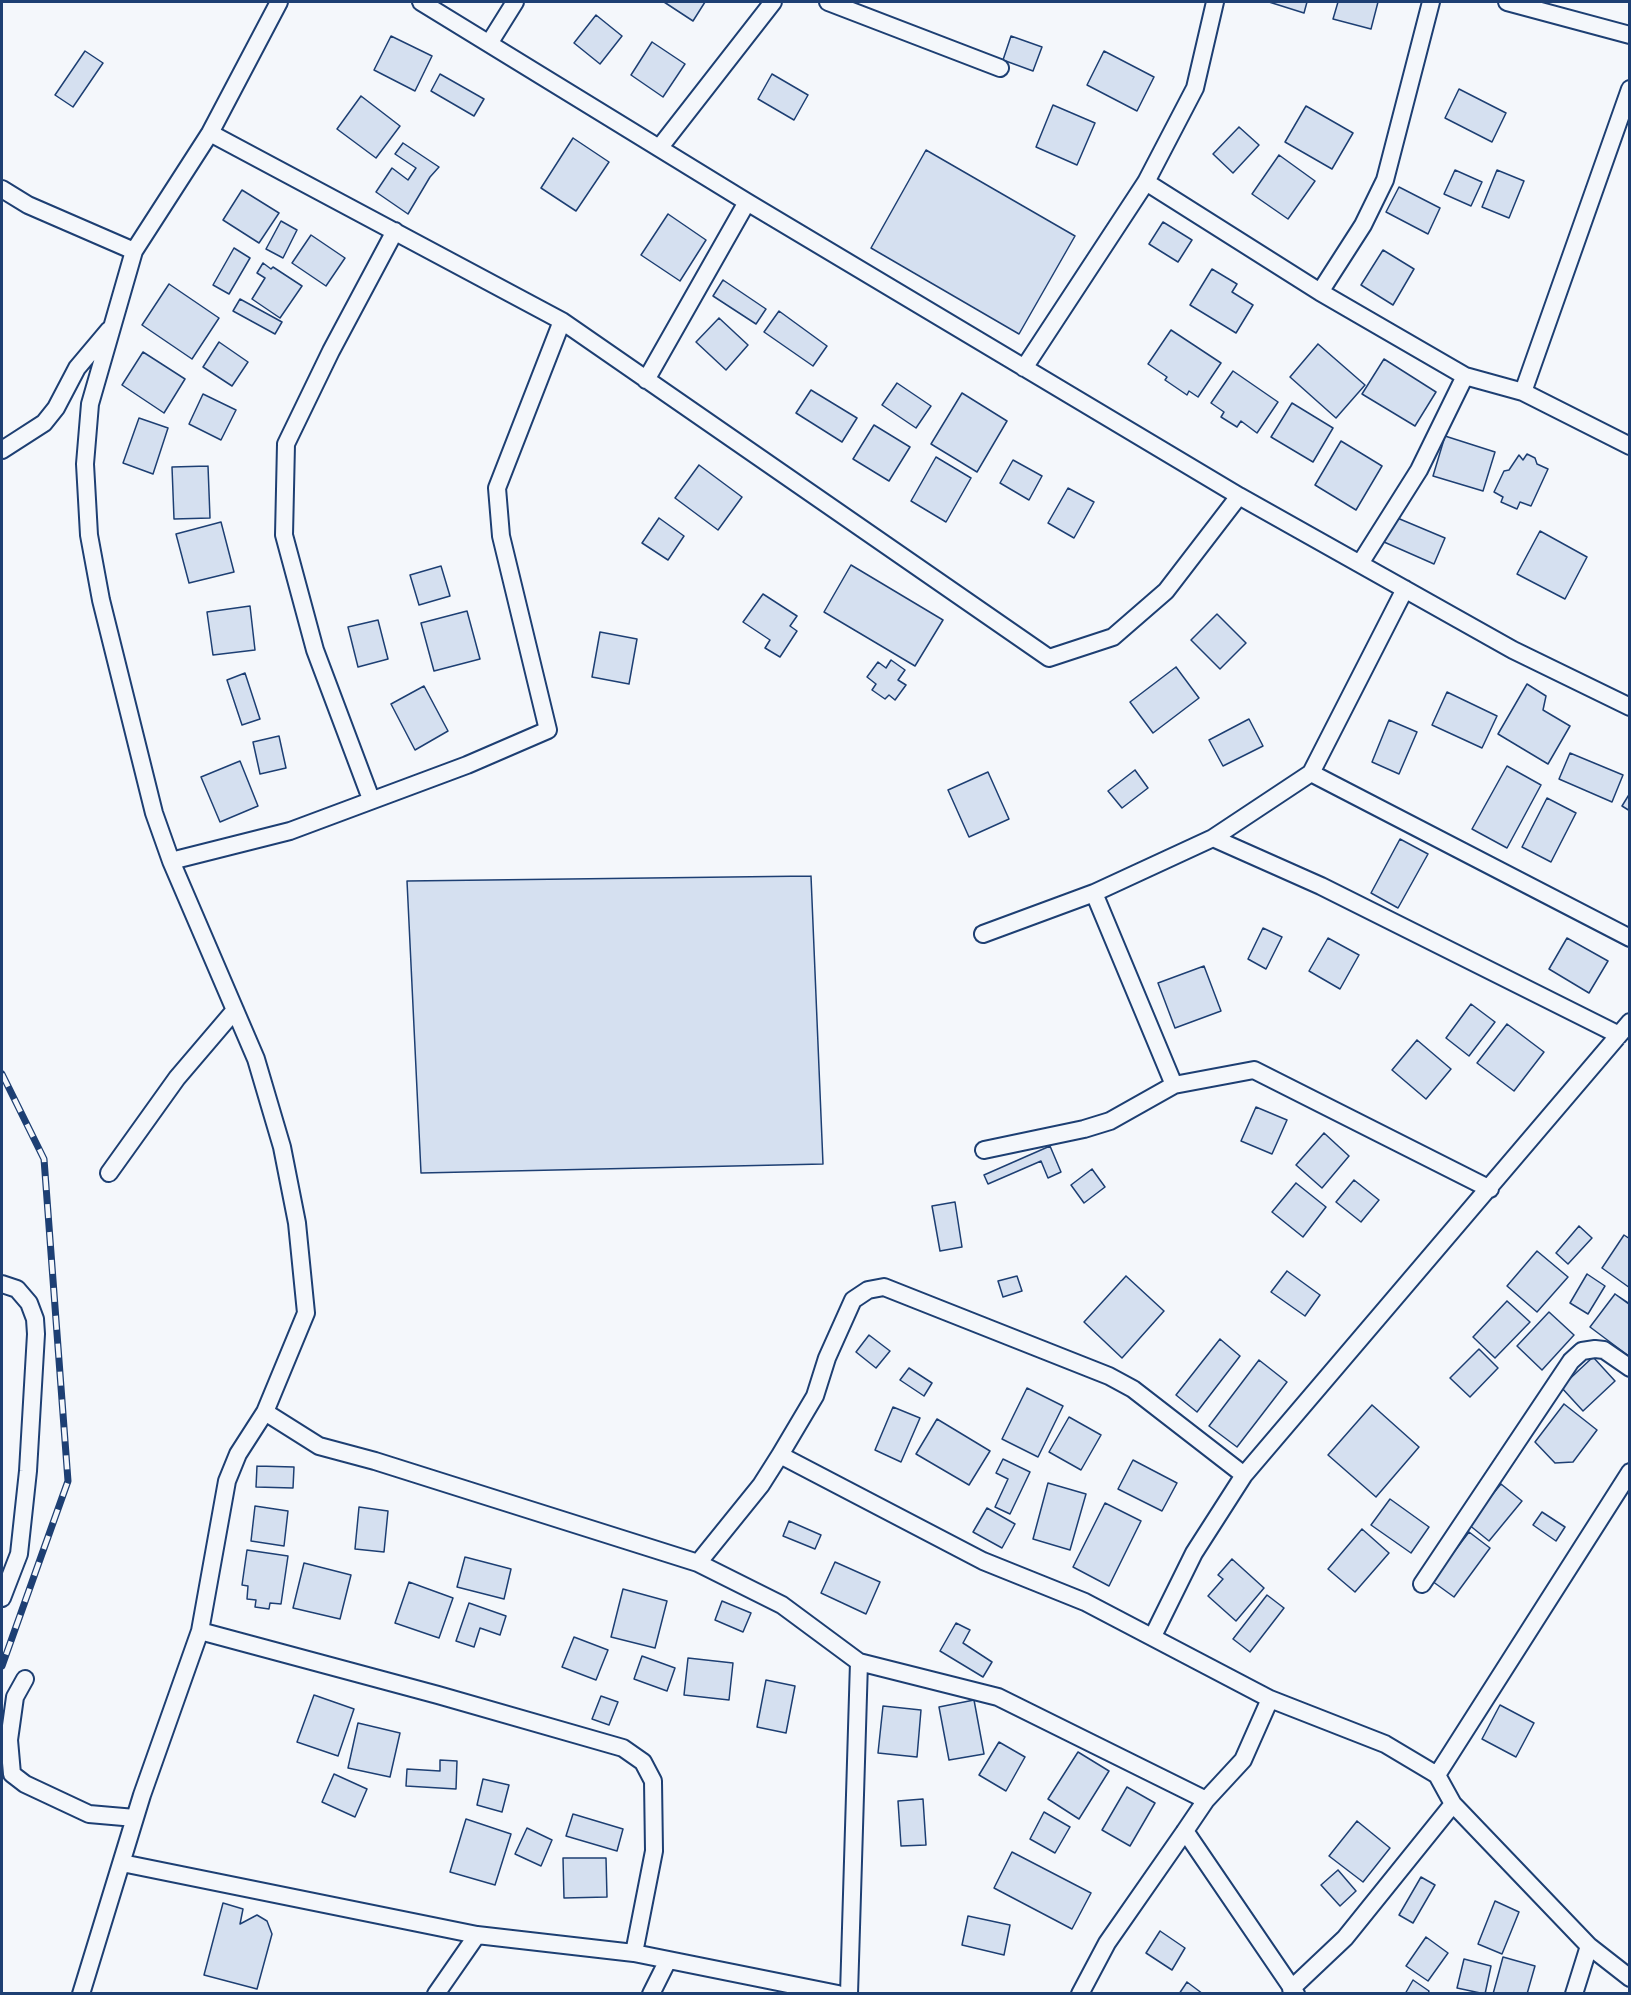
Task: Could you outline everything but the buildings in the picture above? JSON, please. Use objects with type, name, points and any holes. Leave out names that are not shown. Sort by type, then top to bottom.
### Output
[{"type":"street","points":[[81,1994],[167,1719],[200,1631],[227,1481],[238,1454],[265,1412],[306,1313],[297,1223],[282,1148],[256,1059],[171,861],[154,813],[101,600],[89,535],[85,465],[90,404],[134,251],[210,133],[279,2]]},
{"type":"street","points":[[421,2],[490,42],[747,202],[1239,496],[1360,562],[1405,590],[1579,684],[1629,707]]},
{"type":"street","points":[[490,42],[515,2]]},
{"type":"street","points":[[660,147],[773,2]]},
{"type":"street","points":[[828,2],[1000,68]]},
{"type":"street","points":[[1024,368],[1146,182],[1195,88],[1215,2]]},
{"type":"street","points":[[1320,292],[1363,225],[1385,180],[1431,2]]},
{"type":"street","points":[[1507,2],[1629,35]]},
{"type":"street","points":[[1523,392],[1629,89]]},
{"type":"street","points":[[210,133],[562,321],[1048,658],[1113,637],[1166,591],[1239,496]]},
{"type":"street","points":[[1146,182],[1320,292],[1465,376],[1523,392],[1629,446]]},
{"type":"street","points":[[2,189],[28,205],[134,251]]},
{"type":"street","points":[[646,380],[747,202]]},
{"type":"street","points":[[371,799],[315,650],[284,535],[286,444],[331,351],[395,231]]},
{"type":"street","points":[[171,861],[290,831],[467,765],[548,730],[501,536],[497,488],[562,321]]},
{"type":"street","points":[[2,450],[44,423],[56,408],[90,351],[112,327]]},
{"type":"street","points":[[1360,562],[1419,470],[1465,376]]},
{"type":"street","points":[[983,934],[1094,893],[1213,838],[1311,773],[1405,590]]},
{"type":"street","points":[[1311,773],[1629,938]]},
{"type":"street","points":[[1153,1636],[1194,1553],[1244,1475],[1490,1189],[1624,1028],[1213,838]]},
{"type":"street","points":[[1094,893],[1174,1085]]},
{"type":"street","points":[[109,1173],[177,1078],[235,1010]]},
{"type":"street","points":[[984,1150],[1110,1121],[1174,1085],[1254,1071],[1490,1189]]},
{"type":"street","points":[[2,1284],[17,1289],[29,1303],[35,1319],[36,1334],[28,1471],[19,1554],[2,1598]]},
{"type":"street","points":[[698,1563],[761,1485],[815,1396],[827,1358],[853,1300],[868,1290],[884,1287],[1109,1376],[1133,1389],[1244,1475]]},
{"type":"street","points":[[1422,1584],[1571,1361],[1582,1352],[1595,1349],[1604,1350],[1629,1368]]},
{"type":"street","points":[[265,1412],[320,1446],[375,1461],[698,1563],[782,1605],[859,1662],[998,1697],[1206,1800]]},
{"type":"street","points":[[780,1455],[983,1561],[1085,1602],[1270,1699],[1385,1744],[1437,1775],[1453,1804],[1589,1946],[1629,1978]]},
{"type":"street","points":[[1437,1775],[1629,1472]]},
{"type":"street","points":[[200,1631],[623,1748],[643,1762],[653,1781],[654,1851],[634,1953]]},
{"type":"street","points":[[849,1994],[859,1662]]},
{"type":"street","points":[[25,1679],[15,1697],[10,1729],[12,1774],[25,1784],[89,1814],[135,1818]]},
{"type":"street","points":[[1080,1994],[1107,1943],[1206,1800],[1243,1760],[1270,1699]]},
{"type":"street","points":[[1185,1831],[1294,1991],[1345,1938],[1453,1804]]},
{"type":"street","points":[[122,1863],[477,1935],[634,1953],[838,1994]]},
{"type":"street","points":[[436,1994],[477,1935]]},
{"type":"street","points":[[1574,1994],[1589,1946]]},
{"type":"street","points":[[651,1994],[668,1960]]},
{"type":"railway","points":[[2,1074],[44,1159],[68,1481],[2,1666]]}]
